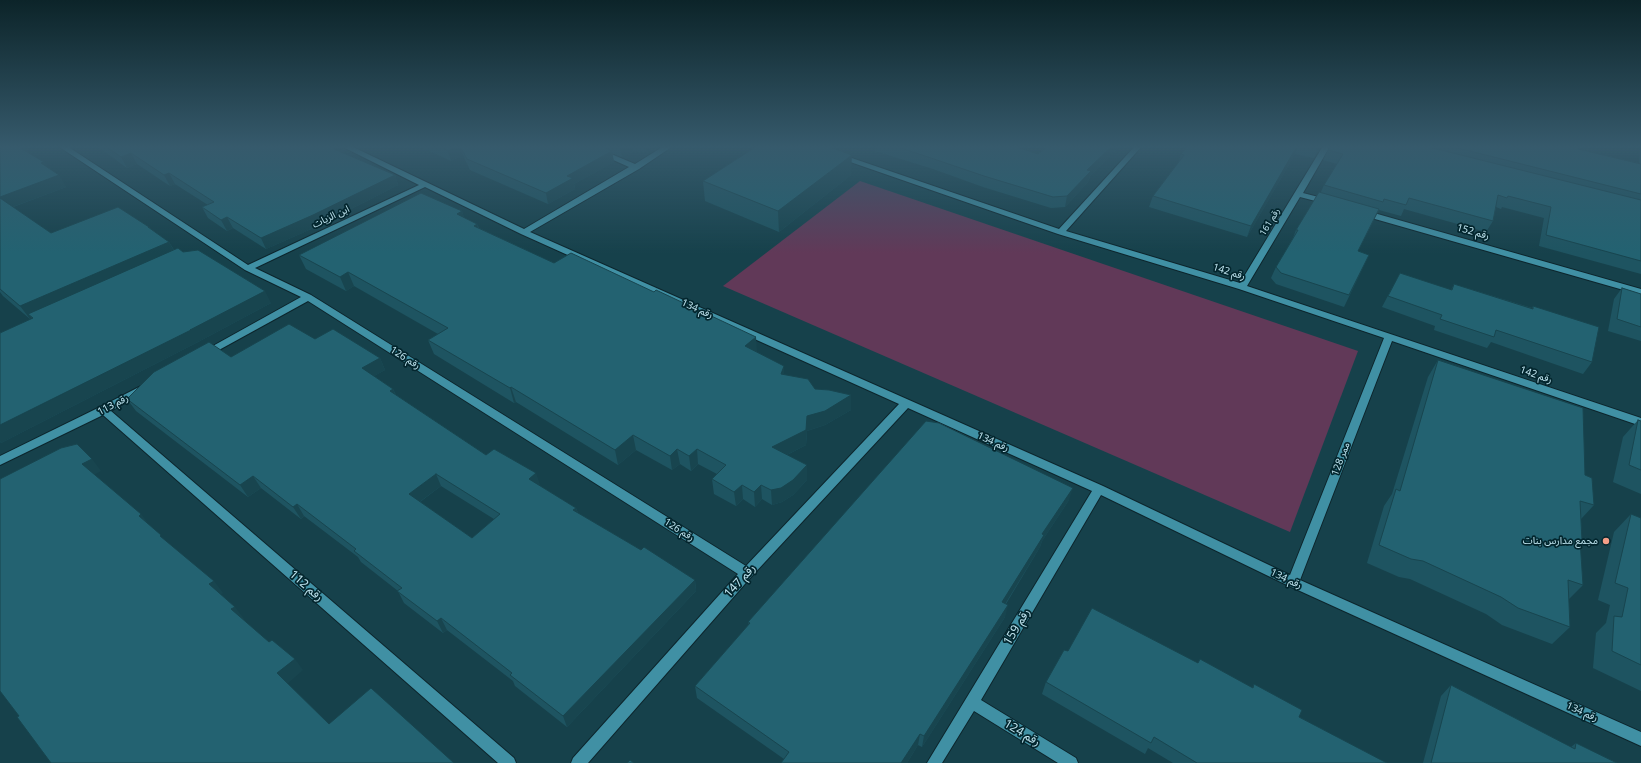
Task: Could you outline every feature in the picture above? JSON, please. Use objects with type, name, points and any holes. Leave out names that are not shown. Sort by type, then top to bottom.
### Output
[{"type":"street","name":"رقم 126","points":[[113,182],[206,246],[308,297],[747,573]]},
{"type":"street","name":"رقم 134","points":[[417,182],[524,232],[1099,490],[1293,582],[1641,739]]},
{"type":"street","points":[[524,232],[611,182]]},
{"type":"street","name":"رقم 142","points":[[912,182],[1061,232],[1242,287],[1641,422]]},
{"type":"street","points":[[1061,232],[1107,182]]},
{"type":"street","name":"رقم 161","points":[[1242,287],[1305,182]]},
{"type":"street","name":"ابن الزيات","points":[[248,268],[424,185]]},
{"type":"street","points":[[1298,194],[1336,205]]},
{"type":"street","name":"رقم 152","points":[[1359,212],[1641,292]]},
{"type":"street","points":[[199,357],[308,297]]},
{"type":"street","name":"ممر 128","points":[[1293,582],[1389,336]]},
{"type":"street","name":"رقم 113","points":[[0,461],[104,410],[152,384]]},
{"type":"street","name":"رقم 147","points":[[578,763],[747,573],[906,403]]},
{"type":"street","name":"رقم 112","points":[[104,410],[509,763]]},
{"type":"street","name":"رقم 159","points":[[934,763],[1099,490]]},
{"type":"street","name":"رقم 124","points":[[972,702],[1071,763]]},
{"type":"shaded area","points":[[859,182],[862,182],[1358,351],[1290,532],[723,286]]},
{"type":"building","points":[[0,182],[41,182],[0,197]]},
{"type":"building","points":[[182,182],[381,182],[313,215],[261,238],[227,217],[221,220],[202,207],[214,202]]},
{"type":"building","points":[[520,182],[567,182],[546,193]]},
{"type":"building","points":[[705,182],[817,182],[778,211]]},
{"type":"building","points":[[1002,182],[1081,182],[1067,196],[1053,197]]},
{"type":"building","points":[[1164,182],[1277,182],[1251,226],[1153,196]]},
{"type":"building","points":[[1326,182],[1567,182],[1641,200],[1641,261],[1546,235],[1551,207],[1508,196],[1507,198],[1498,195],[1493,221],[1409,198],[1406,205],[1384,199],[1383,202],[1324,185]]},
{"type":"building","points":[[1592,182],[1641,182],[1641,194]]},
{"type":"building","points":[[1319,192],[1379,209],[1358,251],[1369,255],[1349,295],[1281,273],[1276,267]]},
{"type":"building","points":[[421,193],[462,211],[457,214],[477,224],[474,226],[554,263],[571,253],[654,292],[656,290],[756,337],[745,346],[784,366],[781,374],[808,379],[815,389],[829,390],[851,395],[825,411],[807,416],[806,430],[772,447],[807,465],[793,480],[781,488],[771,490],[761,485],[754,492],[742,485],[734,492],[712,479],[726,465],[697,449],[689,456],[677,449],[670,456],[633,435],[615,450],[511,387],[510,388],[428,340],[448,328],[348,272],[340,277],[299,255]]},
{"type":"building","points":[[0,198],[51,233],[118,207],[169,242],[20,306],[0,289]]},
{"type":"building","points":[[178,248],[183,252],[198,250],[265,291],[191,330],[0,425],[0,333],[33,318],[28,314]]},
{"type":"building","points":[[1400,273],[1452,290],[1454,284],[1533,309],[1533,306],[1599,327],[1592,362],[1496,330],[1494,337],[1440,319],[1442,315],[1388,296]]},
{"type":"building","points":[[1622,288],[1641,294],[1641,327],[1617,319]]},
{"type":"building","points":[[289,324],[315,339],[333,329],[380,358],[362,368],[393,389],[390,391],[486,455],[494,449],[536,473],[529,479],[576,508],[573,510],[641,550],[644,547],[695,580],[563,716],[510,675],[512,673],[441,618],[437,621],[397,591],[402,588],[354,551],[356,549],[297,504],[293,507],[253,476],[240,485],[127,399],[154,372],[209,342],[231,357]],"holes":[[[436,474],[500,514],[472,538],[409,494]]]},
{"type":"building","points":[[1438,360],[1583,408],[1585,475],[1592,478],[1594,505],[1580,501],[1582,541],[1580,540],[1583,585],[1568,580],[1570,627],[1518,608],[1501,597],[1423,561],[1411,559],[1379,545],[1396,489],[1400,491]]},
{"type":"building","points":[[1638,420],[1641,421],[1641,470],[1629,465]]},
{"type":"building","points":[[926,421],[939,423],[1073,488],[1042,534],[1044,535],[1002,602],[1008,605],[924,736],[920,734],[901,763],[781,763],[789,752],[695,686],[750,623],[748,622]]},
{"type":"building","points":[[77,444],[92,459],[82,464],[141,514],[139,516],[161,535],[160,536],[214,581],[209,584],[235,607],[231,609],[269,642],[272,640],[295,659],[277,673],[329,724],[371,688],[454,763],[51,763],[0,691],[0,479],[61,448]]},
{"type":"building","points":[[1631,514],[1641,518],[1641,665],[1612,651],[1614,616],[1622,617],[1628,588],[1615,583]]},
{"type":"building","points":[[1092,608],[1198,663],[1200,659],[1253,688],[1254,684],[1302,710],[1299,717],[1387,763],[1197,763],[1154,737],[1151,743],[1046,682],[1064,650],[1068,651]]},
{"type":"building","points":[[1451,685],[1575,749],[1576,743],[1617,763],[1431,763]]},
{"type":"building","points":[[630,760],[634,763],[627,763]]},
{"type":"place","name":"مجمع مدارس بنات","points":[[1606,541]]}]
